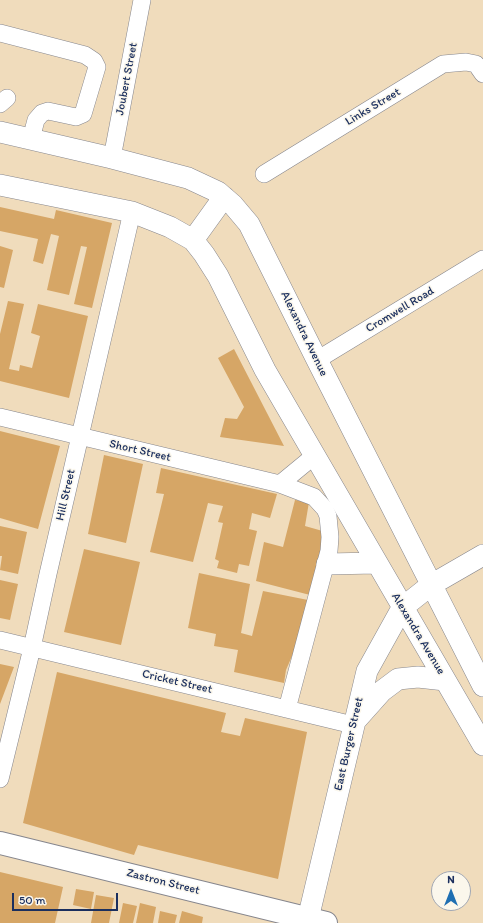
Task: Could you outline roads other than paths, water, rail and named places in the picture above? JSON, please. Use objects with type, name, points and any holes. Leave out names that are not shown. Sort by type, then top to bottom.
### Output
[{"type":"highway","name":"Zastron Street","points":[[0,843],[314,922]]},
{"type":"main road","name":"Alexandra Avenue","points":[[0,132],[112,158],[188,178],[218,192],[249,224],[431,585],[482,681]]},
{"type":"main road","name":"Alexandra Avenue","points":[[0,185],[132,212],[170,227],[193,240],[218,276],[265,370],[483,745]]},
{"type":"main road","points":[[193,240],[224,197]]},
{"type":"main road","name":"East Burger Street","points":[[314,922],[353,725],[367,671],[402,608],[431,585],[483,555]]},
{"type":"main road","points":[[326,564],[376,563]]},
{"type":"main road","points":[[353,725],[382,691],[398,679],[418,677],[445,680]]},
{"type":"street","name":"Joubert Street","points":[[112,158],[142,0]]},
{"type":"street","points":[[0,34],[85,55],[94,61],[97,67],[83,114],[76,117],[48,112],[42,113],[36,120],[31,139]]},
{"type":"street","name":"Links Street","points":[[264,174],[444,64],[466,62],[476,64],[483,74]]},
{"type":"street","name":"Hill Street","points":[[0,779],[32,648],[132,212]]},
{"type":"street","name":"Cromwell Road","points":[[317,360],[483,259]]},
{"type":"street","name":"Short Street","points":[[0,417],[280,484],[314,496],[325,509],[328,516],[330,537],[326,564]]},
{"type":"street","points":[[280,484],[314,456]]},
{"type":"street","points":[[287,709],[326,564]]},
{"type":"street","name":"Cricket Street","points":[[0,640],[353,725]]}]
